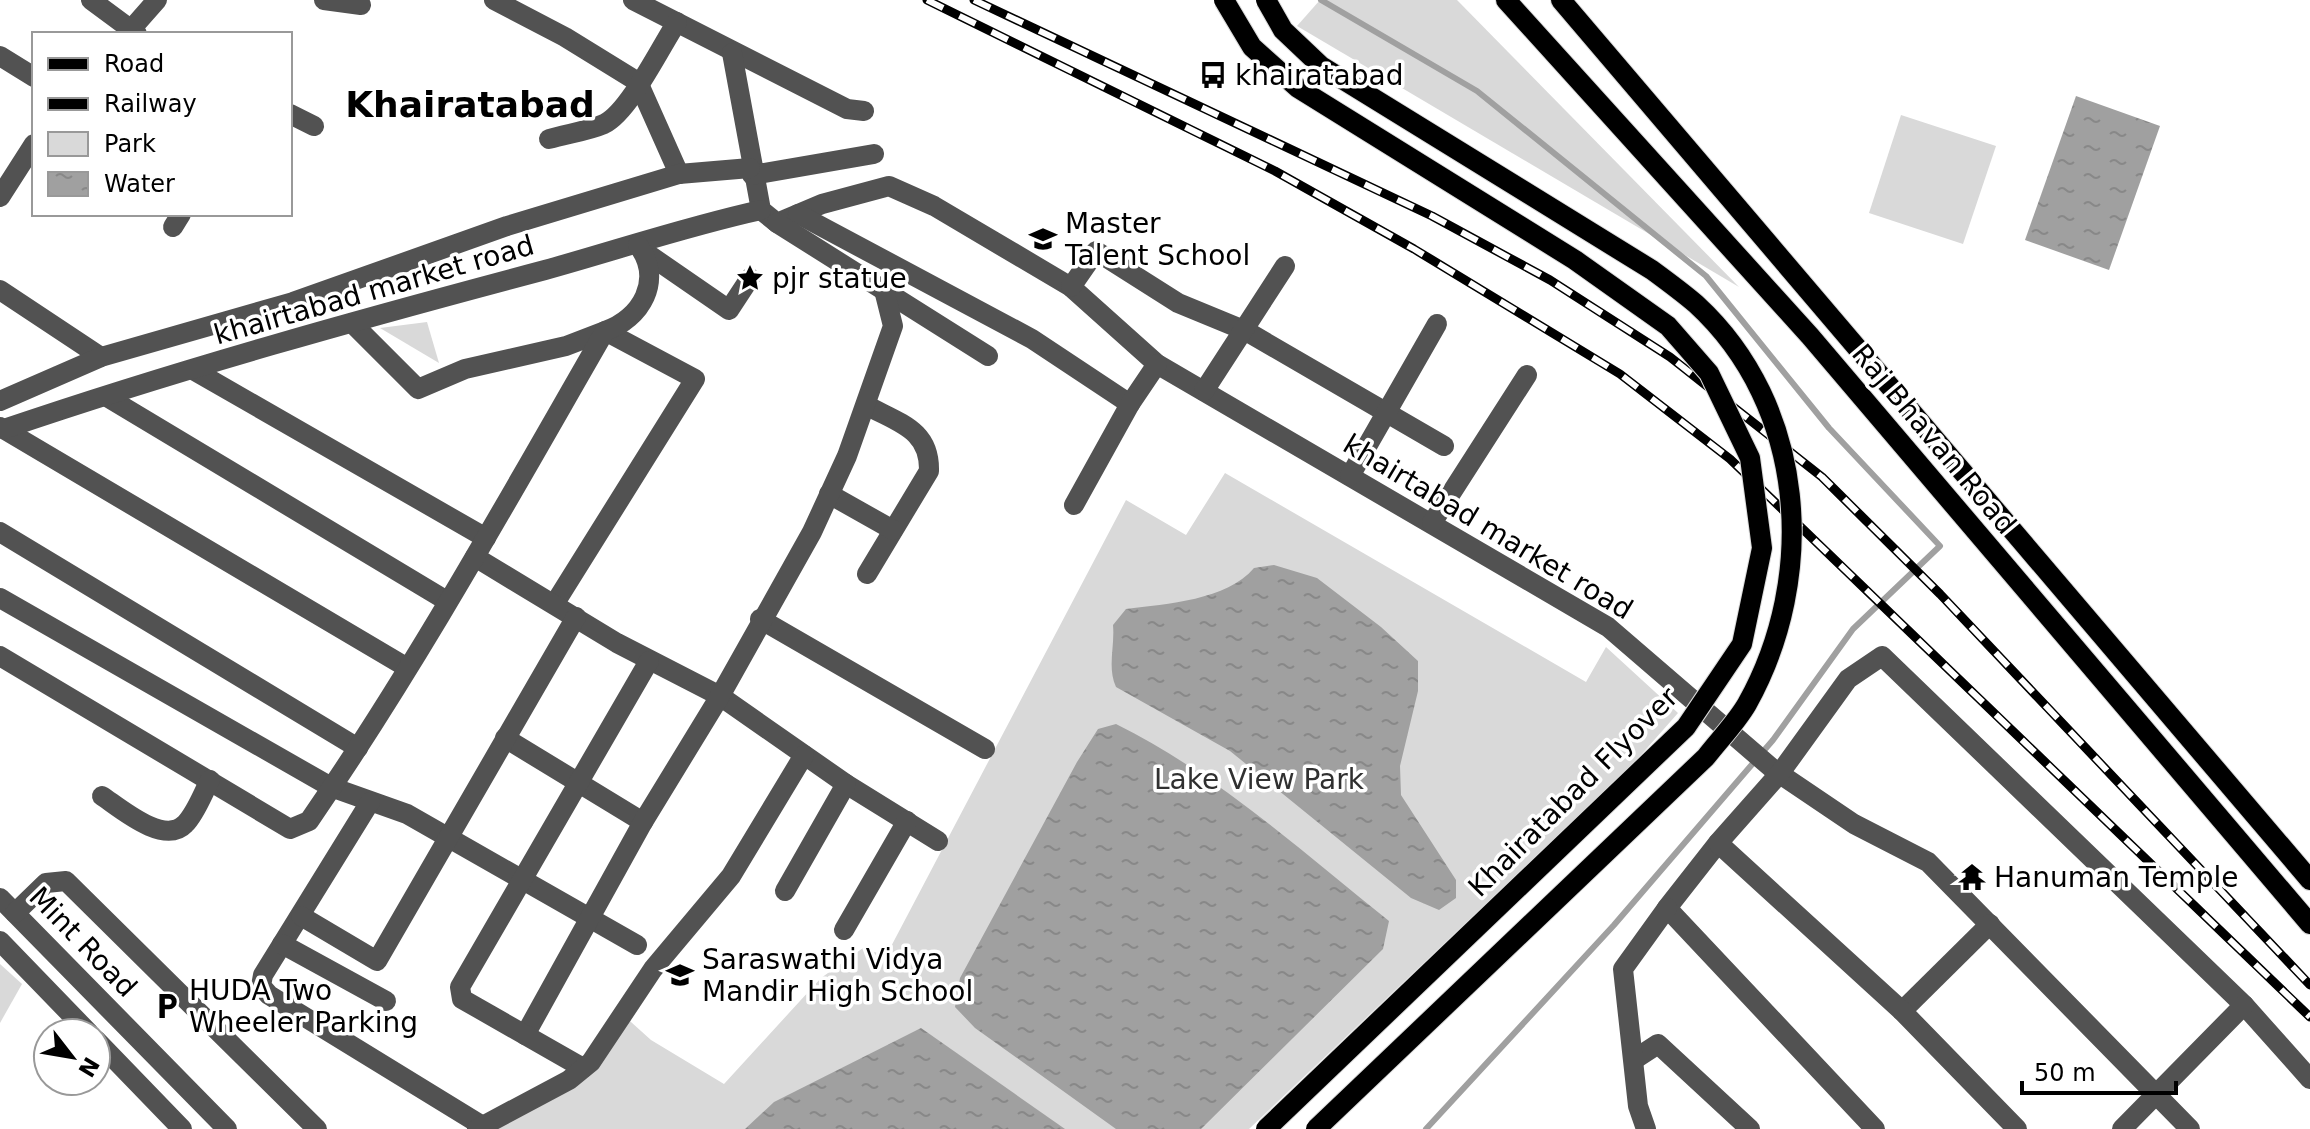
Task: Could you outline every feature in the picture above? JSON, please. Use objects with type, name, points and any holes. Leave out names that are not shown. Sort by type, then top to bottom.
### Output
[{"type":"main road","name":"Khairatabad Flyover","points":[[1224,0],[1252,47],[1298,88],[1575,260],[1668,326],[1709,373],[1750,458],[1762,548],[1742,644],[1686,727],[1266,1129]]},
{"type":"main road","points":[[1266,0],[1283,30],[1321,66],[1357,92],[1652,270],[1697,305],[1727,340],[1753,380],[1773,423],[1788,474],[1793,536],[1789,590],[1772,651],[1746,706],[1706,757],[1316,1129]]},
{"type":"main road","name":"Raj Bhavan Road","points":[[1506,0],[1810,336],[2285,895],[2306,912]]},
{"type":"main road","name":"Raj Bhavan Road","points":[[1561,0],[2309,876]]},
{"type":"street","points":[[91,0],[131,32]]},
{"type":"street","points":[[133,32],[157,0]]},
{"type":"street","points":[[324,0],[361,5]]},
{"type":"street","points":[[494,0],[565,37],[638,82],[679,174]]},
{"type":"street","points":[[633,0],[847,109],[864,111]]},
{"type":"street","points":[[549,139],[604,124],[633,98],[638,82],[677,22]]},
{"type":"street","points":[[732,53],[751,171],[769,217],[885,294],[988,356]]},
{"type":"street","points":[[0,56],[32,76]]},
{"type":"street","points":[[292,115],[314,126]]},
{"type":"street","points":[[3,186],[32,147]]},
{"type":"street","points":[[0,401],[101,357],[293,302],[507,226],[679,174],[751,171],[874,154]]},
{"type":"street","name":"khairtabad market road","points":[[2,428],[352,323],[640,247],[706,222],[798,214],[889,186],[989,236],[1071,287],[1157,364],[1608,627],[1691,694],[1777,772],[1854,824],[1928,862],[2190,1129]]},
{"type":"street","points":[[798,214],[1032,339],[1130,404]]},
{"type":"street","points":[[640,247],[729,310],[750,278]]},
{"type":"street","points":[[352,323],[418,389],[465,369],[566,346],[626,324],[647,296],[650,269],[640,247]]},
{"type":"street","points":[[1071,287],[1096,251],[1178,303],[1246,331],[1444,446]]},
{"type":"street","points":[[1204,391],[1246,331],[1285,266]]},
{"type":"street","points":[[0,290],[101,357]]},
{"type":"street","points":[[525,1035],[643,822],[720,696],[760,619],[812,532],[866,405],[893,326],[885,294]]},
{"type":"street","points":[[1350,476],[1437,324]]},
{"type":"street","points":[[0,656],[290,829],[309,821],[358,748],[475,557],[605,331]]},
{"type":"street","points":[[555,603],[695,379],[605,331]]},
{"type":"street","points":[[1074,505],[1130,404],[1157,364]]},
{"type":"street","points":[[195,371],[486,538]]},
{"type":"street","points":[[1432,523],[1527,375]]},
{"type":"street","points":[[107,397],[447,601]]},
{"type":"street","points":[[866,405],[914,432],[925,441],[929,454],[929,471],[867,574]]},
{"type":"street","points":[[2,428],[406,667]]},
{"type":"street","points":[[829,494],[893,530]]},
{"type":"street","points":[[0,532],[358,748]]},
{"type":"street","points":[[475,557],[649,661],[720,696],[846,784],[938,841]]},
{"type":"street","points":[[0,598],[331,787],[407,814],[637,945]]},
{"type":"street","points":[[301,916],[377,961],[576,617]]},
{"type":"street","points":[[760,619],[985,749]]},
{"type":"street","points":[[1646,1129],[1638,1106],[1623,969],[1667,908],[1848,679],[1882,656],[2244,1005],[2310,1079]]},
{"type":"street","points":[[583,1068],[462,999],[460,987],[649,661]]},
{"type":"street","points":[[505,738],[643,822]]},
{"type":"street","points":[[370,802],[263,975],[261,986],[269,995],[479,1127],[569,1080],[583,1068],[653,969],[731,876],[804,755]]},
{"type":"street","points":[[102,796],[139,820],[164,830],[175,830],[186,823],[210,780]]},
{"type":"street","points":[[785,891],[846,784]]},
{"type":"street","points":[[844,930],[907,821]]},
{"type":"street","points":[[1718,843],[1902,1011],[2017,1129]]},
{"type":"street","points":[[2285,895],[2309,876]]},
{"type":"street","points":[[7,905],[46,883],[66,881],[317,1129]]},
{"type":"street","name":"Mint Road","points":[[7,905],[227,1129]]},
{"type":"street","points":[[1667,908],[1875,1129]]},
{"type":"street","points":[[1902,1011],[1990,924]]},
{"type":"street","name":"Mint Road","points":[[0,941],[74,1017]]},
{"type":"street","points":[[282,944],[386,1001]]},
{"type":"street","points":[[2122,1129],[2244,1005]]},
{"type":"street","points":[[1635,1059],[1658,1044],[1750,1129]]},
{"type":"street","points":[[112,1057],[182,1129]]},
{"type":"green space","points":[[1320,0],[1457,0],[1739,287],[1297,26]]},
{"type":"green space","points":[[1901,115],[1996,146],[1963,244],[1869,213]]},
{"type":"green space","points":[[427,322],[439,363],[380,328]]},
{"type":"green space","name":"Lake View Park","points":[[1225,473],[1586,682],[1606,647],[1678,713],[1633,764],[1249,1129],[476,1129],[578,1071],[621,1013],[651,1040],[724,1084],[821,978],[863,948],[886,956],[1126,500],[1186,535]]},
{"type":"green space","points":[[0,964],[22,984],[0,1023]]},
{"type":"water","points":[[2076,96],[2160,126],[2109,270],[2025,240]]},
{"type":"water","points":[[1274,565],[1317,578],[1381,627],[1418,661],[1418,691],[1400,766],[1401,795],[1456,880],[1456,898],[1439,910],[1411,898],[1230,751],[1116,687],[1112,664],[1113,625],[1126,609],[1212,594],[1242,579],[1254,568]]},
{"type":"water","points":[[1116,724],[1224,790],[1389,921],[1383,949],[1201,1129],[1116,1129],[975,1028],[955,1007],[960,978],[1077,762],[1098,729]]},
{"type":"water","points":[[921,1028],[1065,1129],[745,1129],[774,1102]]},
{"type":"waterway","points":[[1321,0],[1477,91],[1706,276],[1829,428],[1940,546],[1853,629],[1773,740],[1614,925],[1426,1129]]},
{"type":"railway","points":[[927,0],[1275,171],[1414,249],[1620,374],[1730,459],[2310,1017]]},
{"type":"railway","points":[[974,0],[1432,216],[1550,280],[1670,357],[1822,477],[1940,594],[2310,985]]},
{"type":"place","name":"khairatabad","points":[[1213,75]]},
{"type":"place","name":"Master Talent School","points":[[1043,239]]},
{"type":"place","name":"pjr statue","points":[[750,278]]},
{"type":"place","name":"Hanuman Temple","points":[[1972,877]]},
{"type":"place","name":"Saraswathi Vidya Mandir High School","points":[[680,975]]},
{"type":"place","name":"HUDA Two Wheeler Parking","points":[[167,1006]]},
{"type":"district","name":"Khairatabad","points":[[470,104]]}]
